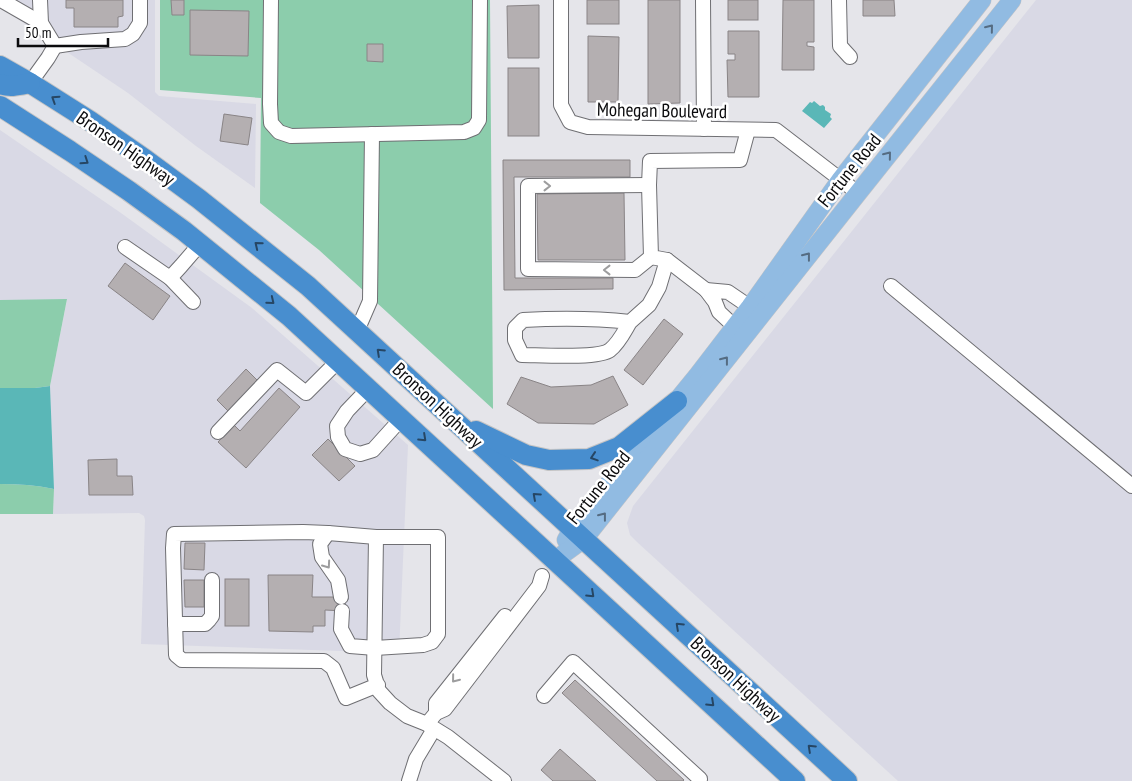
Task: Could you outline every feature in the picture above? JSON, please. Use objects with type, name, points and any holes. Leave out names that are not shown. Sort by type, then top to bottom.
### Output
[{"type":"highway","name":"Bronson Highway","points":[[0,66],[90,121],[199,199],[308,286],[847,781]]},
{"type":"highway","points":[[0,84],[18,86],[30,83]]},
{"type":"highway","name":"Bronson Highway","points":[[0,106],[70,150],[129,191],[200,244],[288,316],[369,388],[795,781]]},
{"type":"highway","points":[[454,420],[526,455],[549,460],[589,459],[619,447],[677,401]]},
{"type":"main road","name":"Fortune Road","points":[[578,534],[750,307],[841,179],[982,0]]},
{"type":"main road","name":"Fortune Road","points":[[555,560],[858,193],[1012,0]]},
{"type":"street","points":[[1,0],[41,22]]},
{"type":"street","points":[[40,0],[41,22],[55,46]]},
{"type":"street","points":[[55,46],[125,39],[133,34],[140,23],[140,0]]},
{"type":"street","points":[[271,0],[271,123],[279,132],[291,136],[464,132],[474,128],[479,120],[480,0]]},
{"type":"street","name":"Mohegan Boulevard","points":[[561,0],[561,105],[570,122],[588,128],[776,130],[858,193]]},
{"type":"street","points":[[703,0],[704,129]]},
{"type":"street","points":[[839,0],[840,46],[850,57]]},
{"type":"street","points":[[30,83],[55,46]]},
{"type":"street","points":[[651,257],[650,161],[740,160],[748,130]]},
{"type":"street","points":[[357,331],[370,301],[372,134]]},
{"type":"street","points":[[649,185],[528,186],[528,269],[635,270],[651,257],[667,260],[706,290],[715,302],[719,312],[735,327]]},
{"type":"street","points":[[170,278],[200,244]]},
{"type":"street","points":[[125,247],[170,278],[193,302]]},
{"type":"street","points":[[630,322],[604,319],[523,320],[515,328],[515,340],[522,355],[595,355],[608,352],[620,340],[630,322],[648,305],[659,287],[667,260]]},
{"type":"street","points":[[891,286],[1132,486]]},
{"type":"street","points":[[706,290],[728,292],[750,307]]},
{"type":"street","points":[[218,432],[277,370],[306,393],[338,360]]},
{"type":"street","points":[[369,388],[347,411],[337,426],[338,437],[345,449],[360,454],[373,450],[402,419]]},
{"type":"street","points":[[328,533],[320,544],[322,557],[338,580],[341,603],[341,629],[350,646],[375,648],[423,645],[432,642],[438,634],[438,537],[376,538],[328,533],[174,534],[176,655],[182,660],[324,662],[333,668],[346,698],[378,685]]},
{"type":"street","points":[[376,538],[374,675],[379,691],[390,703],[407,716],[431,726],[448,737],[504,781]]},
{"type":"street","points":[[409,781],[416,759],[436,713],[445,710],[540,586],[542,576],[555,560]]},
{"type":"street","points":[[175,624],[206,624],[212,616],[212,580]]},
{"type":"street","points":[[544,696],[574,662],[700,779]]},
{"type":"shaded area","points":[[0,0],[155,0],[155,92],[159,96],[256,104],[255,188],[196,146],[128,93],[0,7]]},
{"type":"shaded area","points":[[1036,0],[1132,0],[1132,781],[898,781],[637,542],[630,535],[627,523],[633,506]]},
{"type":"shaded area","points":[[0,130],[121,213],[252,308],[408,445],[399,653],[141,644],[144,516],[139,513],[53,514],[54,489],[50,386],[67,300],[0,300]]},
{"type":"green space","points":[[160,0],[490,0],[493,409],[319,250],[260,203],[261,98],[160,90]]},
{"type":"green space","points":[[67,299],[50,386],[0,388],[0,300]]},
{"type":"green space","points":[[0,484],[54,489],[53,514],[0,514]]},
{"type":"water","points":[[814,101],[820,106],[823,105],[825,110],[831,114],[830,117],[832,119],[824,128],[802,111],[810,102]]},
{"type":"water","points":[[50,386],[54,489],[0,484],[0,388]]},
{"type":"building","points":[[66,0],[123,0],[123,16],[118,17],[118,27],[74,27],[74,8],[66,8]]},
{"type":"building","points":[[171,0],[184,0],[184,15],[172,15]]},
{"type":"building","points":[[587,0],[619,0],[619,24],[587,24]]},
{"type":"building","points":[[648,0],[680,0],[680,103],[648,104]]},
{"type":"building","points":[[728,0],[758,0],[758,20],[728,20]]},
{"type":"building","points":[[783,0],[814,0],[814,42],[807,42],[807,46],[814,47],[814,70],[782,70]]},
{"type":"building","points":[[863,0],[894,0],[895,16],[863,16]]},
{"type":"building","points":[[539,5],[539,58],[508,58],[507,6]]},
{"type":"building","points":[[190,10],[249,11],[248,56],[190,55]]},
{"type":"building","points":[[728,31],[759,31],[759,97],[728,97],[727,60],[735,60],[735,54],[728,54]]},
{"type":"building","points":[[588,36],[619,37],[618,102],[588,102]]},
{"type":"building","points":[[367,44],[383,44],[383,62],[367,61]]},
{"type":"building","points":[[508,68],[539,68],[539,136],[508,136]]},
{"type":"building","points":[[224,114],[252,118],[248,145],[220,141]]},
{"type":"building","points":[[503,160],[630,160],[630,177],[514,177],[515,278],[613,278],[613,289],[504,290]]},
{"type":"building","points":[[624,193],[625,260],[538,260],[537,194]]},
{"type":"building","points":[[125,263],[170,296],[153,320],[108,286]]},
{"type":"building","points":[[664,319],[683,334],[643,385],[624,370]]},
{"type":"building","points":[[246,369],[258,381],[229,412],[217,400]]},
{"type":"building","points":[[613,376],[628,405],[594,424],[538,423],[507,404],[521,377],[551,387],[591,385]]},
{"type":"building","points":[[279,388],[300,407],[246,468],[218,442],[234,425],[240,431]]},
{"type":"building","points":[[328,439],[355,466],[339,481],[312,455]]},
{"type":"building","points":[[117,459],[117,476],[132,476],[133,495],[89,495],[88,460]]},
{"type":"building","points":[[185,543],[205,543],[204,570],[184,569]]},
{"type":"building","points":[[268,575],[313,575],[312,597],[345,597],[345,611],[325,610],[325,626],[313,626],[313,632],[269,631]]},
{"type":"building","points":[[225,579],[249,579],[249,626],[225,626]]},
{"type":"building","points":[[184,580],[204,580],[204,607],[185,607]]},
{"type":"building","points":[[575,680],[684,780],[657,781],[562,693]]},
{"type":"building","points":[[560,749],[596,781],[553,781],[541,770]]}]
